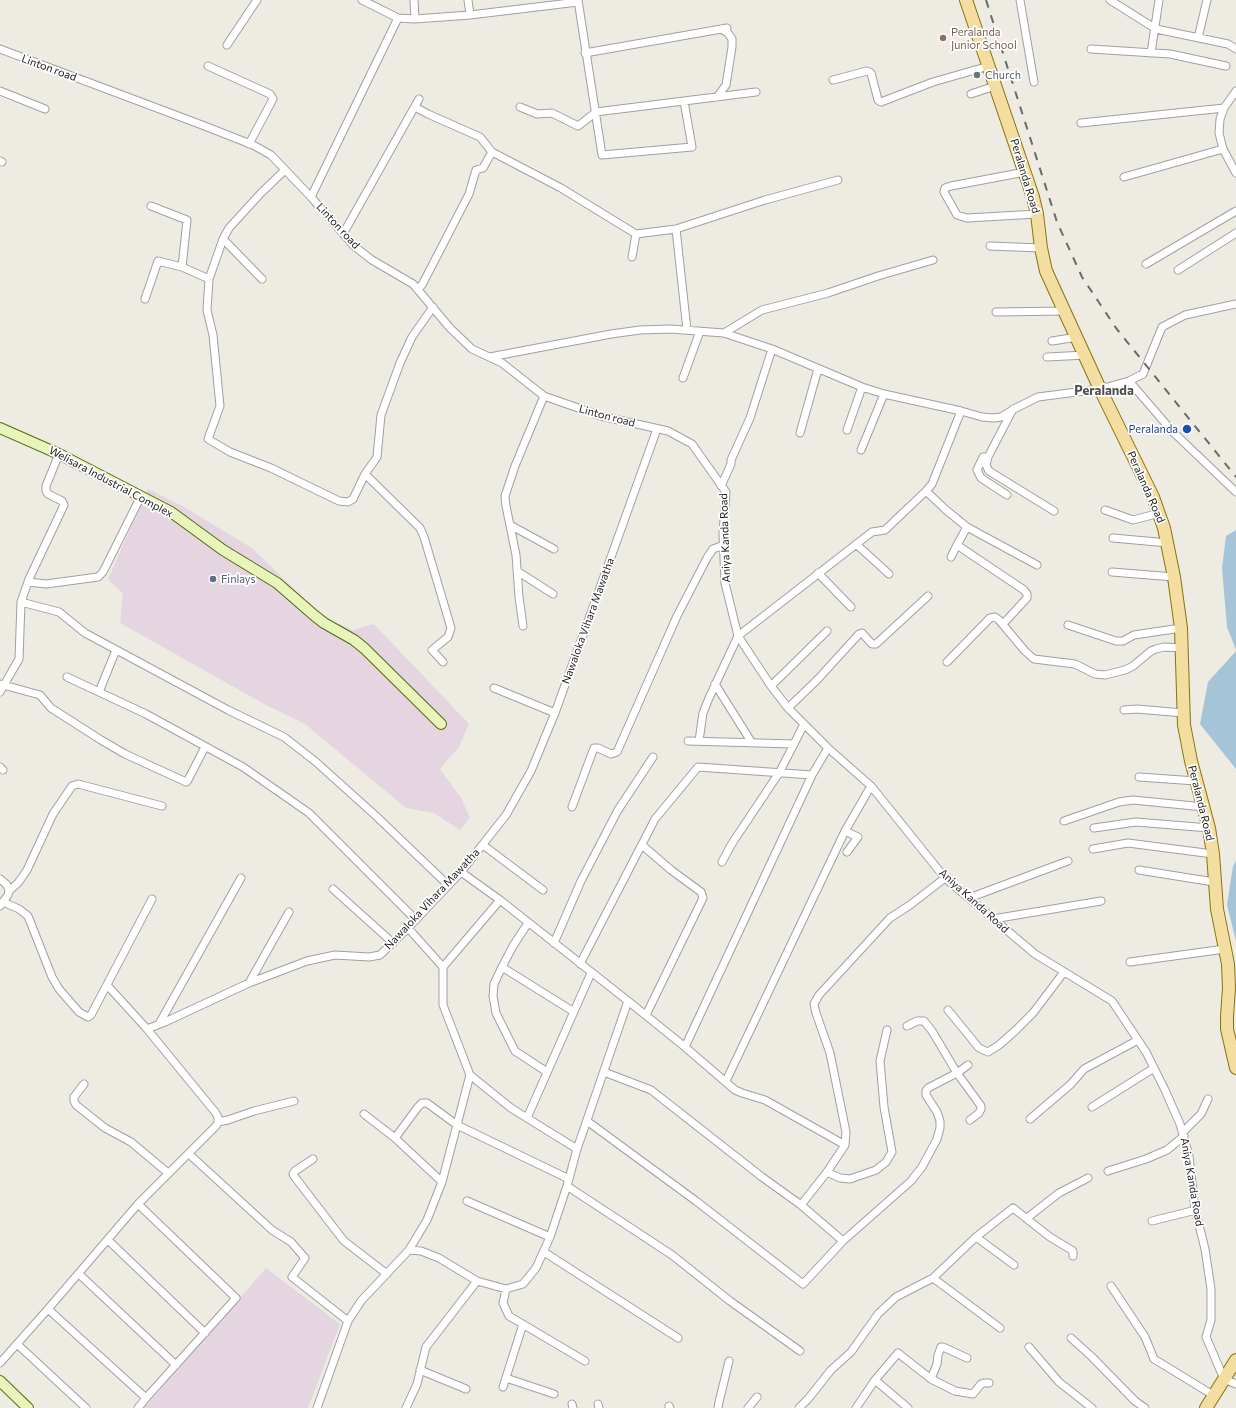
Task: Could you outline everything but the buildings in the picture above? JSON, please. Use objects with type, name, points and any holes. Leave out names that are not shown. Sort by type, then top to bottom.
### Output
[{"type":"main road","name":"Peralanda Road","points":[[966,0],[1025,172],[1037,214],[1041,248],[1046,271],[1078,337],[1100,389],[1160,513],[1168,543],[1181,628],[1183,712],[1186,743],[1204,807],[1213,854],[1217,909],[1228,964],[1229,988],[1227,1029],[1235,1063]]},
{"type":"main road","points":[[1206,1408],[1236,1360]]},
{"type":"street","points":[[226,45],[257,0]]},
{"type":"street","points":[[362,0],[398,18],[415,19],[525,9],[578,1],[602,155],[692,147],[684,101]]},
{"type":"street","points":[[414,0],[415,19]]},
{"type":"street","points":[[468,0],[470,15]]},
{"type":"street","points":[[524,0],[525,9]]},
{"type":"street","points":[[1020,0],[1034,82]]},
{"type":"street","points":[[1110,0],[1156,29],[1228,44],[1236,48]]},
{"type":"street","points":[[1151,53],[1156,29],[1159,0]]},
{"type":"street","points":[[1198,38],[1207,0]]},
{"type":"street","points":[[311,197],[398,18]]},
{"type":"street","points":[[585,53],[724,29],[732,39],[732,47],[726,86],[717,97]]},
{"type":"street","name":"Linton road","points":[[0,49],[202,124],[249,144],[271,156],[311,197],[354,246],[372,260],[413,284],[450,328],[472,349],[502,363],[513,370],[544,396],[601,416],[657,429]]},
{"type":"street","points":[[1090,49],[1170,54],[1226,66]]},
{"type":"street","points":[[208,66],[270,94],[273,99],[249,144]]},
{"type":"street","points":[[833,80],[867,71],[871,73],[878,100],[881,102],[933,82],[989,66]]},
{"type":"street","points":[[971,94],[995,86]]},
{"type":"street","points":[[0,91],[45,109]]},
{"type":"street","points":[[1236,91],[1224,108],[1220,119],[1218,133],[1223,149],[1236,173]]},
{"type":"street","points":[[520,107],[537,114],[552,113],[578,126],[596,112],[756,92]]},
{"type":"street","points":[[343,234],[419,99]]},
{"type":"street","points":[[415,107],[480,137],[492,152],[561,188],[636,234],[676,229],[765,200],[838,180]]},
{"type":"street","points":[[1081,123],[1224,108]]},
{"type":"street","points":[[1124,177],[1223,149]]},
{"type":"street","points":[[417,289],[422,285],[469,194],[476,170],[483,168],[492,152]]},
{"type":"street","points":[[285,170],[229,228],[223,239],[209,279],[207,310],[213,335],[220,406],[208,440],[230,452],[271,468],[339,501],[348,502],[353,498],[365,474],[377,457],[381,415],[400,363],[412,337],[432,307]]},
{"type":"street","points":[[1025,172],[950,186],[945,188],[944,192],[957,214],[967,218],[1037,214]]},
{"type":"street","points":[[151,206],[187,220],[182,267]]},
{"type":"street","points":[[1146,264],[1236,211]]},
{"type":"street","points":[[676,229],[687,330]]},
{"type":"street","points":[[1178,270],[1236,233]]},
{"type":"street","points":[[632,257],[636,234]]},
{"type":"street","points":[[223,239],[262,279]]},
{"type":"street","points":[[990,246],[1041,248]]},
{"type":"street","points":[[724,333],[762,310],[828,293],[933,260]]},
{"type":"street","points":[[145,299],[158,261],[182,267],[209,279]]},
{"type":"street","points":[[490,357],[610,334],[640,330],[687,330],[724,333],[772,349],[862,387],[884,394],[982,417],[994,418],[1001,417],[1038,397],[1100,389],[1129,381],[1143,374],[1162,328],[1185,315],[1236,304]]},
{"type":"street","points":[[996,312],[1065,311]]},
{"type":"street","points":[[683,378],[700,331]]},
{"type":"street","points":[[1052,341],[1078,337]]},
{"type":"street","points":[[722,486],[750,418],[772,349]]},
{"type":"street","points":[[1047,357],[1086,355]]},
{"type":"street","points":[[800,433],[818,369]]},
{"type":"street","points":[[1129,381],[1172,431],[1236,492]]},
{"type":"street","points":[[847,430],[862,387]]},
{"type":"street","points":[[861,450],[884,394]]},
{"type":"street","points":[[523,626],[516,555],[506,496],[515,466],[544,396]]},
{"type":"street","points":[[1014,409],[988,457],[986,465],[989,471],[1054,511]]},
{"type":"street","points":[[699,742],[703,713],[738,636],[872,532],[884,530],[926,491],[932,484],[961,411]]},
{"type":"street","name":"Welisara Industrial Complex","points":[[0,428],[59,454],[171,512],[223,550],[277,583],[319,619],[354,640],[364,648],[441,724]]},
{"type":"street","name":"Aniya Kanda Road","points":[[657,429],[668,432],[692,444],[726,492],[723,533],[725,583],[738,636],[771,686],[788,708],[828,748],[871,786],[946,878],[1035,954],[1112,1001],[1138,1040],[1165,1090],[1183,1134],[1189,1156],[1196,1210],[1205,1249],[1211,1289],[1211,1320],[1206,1337],[1224,1379]]},
{"type":"street","name":"Nawaloka Vihara Mawatha","points":[[147,1029],[249,983],[307,961],[335,955],[369,957],[380,955],[416,920],[461,872],[506,815],[531,771],[555,713],[657,429]]},
{"type":"street","points":[[59,454],[46,486],[46,491],[48,494],[62,501],[64,505],[28,582],[21,602],[19,659],[1,687],[40,695],[51,708],[101,740],[125,754],[184,782],[188,780],[205,747]]},
{"type":"street","points":[[988,457],[983,457],[977,470],[981,478],[1007,495]]},
{"type":"street","points":[[365,474],[420,528],[424,536],[451,628],[448,637],[432,650],[443,662]]},
{"type":"street","points":[[926,491],[967,527],[1037,565]]},
{"type":"street","points":[[28,582],[46,584],[98,577],[103,572],[141,496]]},
{"type":"street","points":[[1105,510],[1133,520],[1160,513]]},
{"type":"street","points":[[510,525],[554,549]]},
{"type":"street","points":[[951,557],[967,527]]},
{"type":"street","points":[[1113,538],[1168,543]]},
{"type":"street","points":[[856,544],[889,574]]},
{"type":"street","points":[[572,807],[594,748],[598,748],[611,754],[617,752],[677,616],[707,558],[713,549],[724,545]]},
{"type":"street","points":[[957,546],[1024,590],[1027,594],[1027,598],[1003,624]]},
{"type":"street","points":[[518,571],[553,594]]},
{"type":"street","points":[[1112,572],[1174,577]]},
{"type":"street","points":[[818,573],[851,607]]},
{"type":"street","points":[[788,708],[818,679],[859,634],[862,633],[872,644],[876,644],[928,596]]},
{"type":"street","points":[[21,602],[59,612],[85,633],[228,710],[284,737],[316,762],[365,806],[448,885]]},
{"type":"street","points":[[947,662],[990,618],[995,617],[1034,659],[1075,664],[1096,674],[1104,676],[1125,670],[1151,651],[1164,647],[1182,648]]},
{"type":"street","points":[[1068,625],[1116,641],[1123,641],[1134,635],[1181,628]]},
{"type":"street","points":[[771,686],[827,631]]},
{"type":"street","points":[[99,692],[116,650]]},
{"type":"street","points":[[66,677],[146,714],[243,767],[309,813],[416,920]]},
{"type":"street","points":[[715,684],[752,743]]},
{"type":"street","points":[[494,688],[555,713]]},
{"type":"street","points":[[1124,710],[1137,709],[1183,712]]},
{"type":"street","points":[[722,862],[731,845],[779,773],[804,724]]},
{"type":"street","points":[[688,741],[794,744]]},
{"type":"street","points":[[685,1047],[812,775],[828,748]]},
{"type":"street","points":[[554,943],[581,880],[618,810],[653,757]]},
{"type":"street","points":[[580,964],[655,819],[698,767],[812,775]]},
{"type":"street","points":[[1139,777],[1196,781]]},
{"type":"street","points":[[152,899],[91,1015],[88,1017],[79,1012],[59,989],[52,977],[28,916],[19,909],[2,904],[9,891],[18,883],[27,870],[53,814],[72,786],[78,784],[162,806]]},
{"type":"street","points":[[726,1081],[845,831],[871,786]]},
{"type":"street","points":[[1064,821],[1119,802],[1133,800],[1204,807]]},
{"type":"street","points":[[1094,828],[1136,822],[1209,828]]},
{"type":"street","points":[[845,831],[858,837],[848,852]]},
{"type":"street","points":[[1092,849],[1128,843],[1213,854]]},
{"type":"street","points":[[483,845],[543,890]]},
{"type":"street","points":[[642,845],[671,870],[701,892],[703,898],[646,1015]]},
{"type":"street","points":[[968,898],[1068,860]]},
{"type":"street","points":[[1139,870],[1214,882]]},
{"type":"street","points":[[461,872],[500,900],[646,1015],[735,1090],[765,1100],[845,1145]]},
{"type":"street","points":[[159,1024],[241,878]]},
{"type":"street","points":[[800,1205],[827,1172],[845,1145],[846,1132],[830,1053],[814,1004],[819,995],[890,918],[946,878]]},
{"type":"street","points":[[0,879],[7,885],[9,891]]},
{"type":"street","points":[[333,889],[393,943]]},
{"type":"street","points":[[500,900],[443,967],[443,1005],[470,1075],[511,1108],[577,1149]]},
{"type":"street","points":[[993,919],[1101,901]]},
{"type":"street","points":[[249,983],[289,912]]},
{"type":"street","points":[[528,922],[502,967],[494,984],[493,996],[496,1013],[515,1051],[547,1072]]},
{"type":"street","points":[[408,928],[443,967]]},
{"type":"street","points":[[1130,962],[1225,950]]},
{"type":"street","points":[[502,967],[574,1012]]},
{"type":"street","points":[[948,1010],[979,1048],[988,1052],[999,1045],[1033,1013],[1064,972]]},
{"type":"street","points":[[527,1118],[591,973]]},
{"type":"street","points":[[0,1363],[79,1274],[138,1204],[189,1154],[216,1126],[218,1122],[218,1117],[215,1112],[147,1029],[107,985]]},
{"type":"street","points":[[409,1250],[421,1251],[439,1258],[477,1281],[506,1289],[523,1284],[536,1268],[550,1237],[577,1149],[628,1001]]},
{"type":"street","points":[[907,1026],[917,1021],[924,1021],[956,1073],[981,1106],[979,1113],[970,1120]]},
{"type":"street","points":[[827,1172],[840,1178],[850,1179],[876,1170],[886,1162],[892,1152],[884,1107],[880,1061],[887,1030]]},
{"type":"street","points":[[1030,1119],[1071,1084],[1084,1069],[1138,1040]]},
{"type":"street","points":[[587,1121],[696,1201],[803,1284],[843,1241],[911,1181],[922,1167],[937,1139],[940,1128],[940,1121],[937,1112],[926,1095],[926,1091],[933,1084],[956,1073],[968,1065]]},
{"type":"street","points":[[1092,1107],[1154,1068]]},
{"type":"street","points":[[604,1072],[651,1090],[800,1205],[843,1241]]},
{"type":"street","points":[[317,1408],[348,1321],[361,1301],[409,1250],[427,1220],[442,1182],[470,1075]]},
{"type":"street","points":[[84,1084],[74,1097],[76,1105],[105,1128],[131,1142],[168,1174]]},
{"type":"street","points":[[1108,1171],[1146,1159],[1167,1150],[1201,1114],[1208,1099]]},
{"type":"street","points":[[218,1122],[294,1101]]},
{"type":"street","points":[[395,1138],[418,1107],[422,1103],[427,1104],[457,1125],[568,1182],[672,1255],[730,1302],[800,1351]]},
{"type":"street","points":[[364,1114],[395,1138],[442,1182]]},
{"type":"street","points":[[189,1154],[272,1230],[291,1242],[305,1258],[292,1277],[348,1321]]},
{"type":"street","points":[[313,1159],[295,1172],[293,1174],[294,1176],[344,1241],[387,1274]]},
{"type":"street","points":[[1027,1218],[1059,1193],[1088,1178]]},
{"type":"street","points":[[467,1201],[550,1237]]},
{"type":"street","points":[[138,1204],[236,1298],[138,1408]]},
{"type":"street","points":[[798,1408],[808,1399],[831,1370],[851,1352],[878,1314],[896,1297],[933,1278],[976,1237],[1013,1208],[1050,1237],[1073,1251],[1073,1256]]},
{"type":"street","points":[[1152,1220],[1196,1210]]},
{"type":"street","points":[[976,1237],[1014,1265]]},
{"type":"street","points":[[108,1240],[205,1333]]},
{"type":"street","points":[[544,1252],[678,1338]]},
{"type":"street","points":[[79,1274],[176,1365]]},
{"type":"street","points":[[933,1278],[1000,1328]]},
{"type":"street","points":[[406,1408],[417,1384],[426,1346],[477,1281]]},
{"type":"street","points":[[1112,1286],[1145,1337],[1154,1359],[1213,1395]]},
{"type":"street","points":[[506,1289],[503,1303],[509,1316],[585,1361]]},
{"type":"street","points":[[48,1309],[146,1398]]},
{"type":"street","points":[[503,1387],[523,1324]]},
{"type":"street","points":[[1070,1338],[1091,1356],[1135,1401],[1145,1408]]},
{"type":"street","points":[[17,1344],[86,1408]]},
{"type":"street","points":[[931,1379],[938,1364],[938,1354],[941,1347],[966,1358]]},
{"type":"street","points":[[1029,1347],[1059,1382],[1092,1408]]},
{"type":"street","points":[[856,1408],[875,1380],[898,1354],[900,1354],[931,1379],[955,1391],[973,1394],[981,1384],[984,1382],[989,1383]]},
{"type":"street","points":[[718,1408],[718,1402],[729,1361]]},
{"type":"street","points":[[420,1370],[466,1389]]},
{"type":"street","points":[[506,1378],[554,1394]]},
{"type":"street","points":[[1224,1379],[1236,1384]]},
{"type":"street","points":[[875,1380],[908,1408]]},
{"type":"street","points":[[0,1381],[28,1408]]},
{"type":"street","points":[[748,1408],[757,1396]]},
{"type":"shaded area","points":[[148,489],[184,507],[252,548],[324,618],[353,630],[374,624],[469,724],[459,747],[440,769],[461,798],[470,818],[460,830],[434,813],[406,808],[305,724],[266,705],[120,623],[123,594],[108,579]]},
{"type":"shaded area","points":[[266,1268],[340,1324],[308,1408],[144,1408]]},
{"type":"water","points":[[1236,530],[1236,650],[1227,627],[1222,568],[1226,536]]},
{"type":"water","points":[[1236,651],[1236,769],[1200,724],[1208,682]]},
{"type":"water","points":[[1236,861],[1236,941],[1227,905],[1233,866]]},
{"type":"railway","points":[[986,0],[1057,222],[1082,277],[1116,328],[1236,477]]},
{"type":"place","name":"Peralanda Junior School","points":[[943,38]]},
{"type":"place","name":"Church","points":[[977,75]]},
{"type":"place","name":"Peralanda","points":[[1187,429]]},
{"type":"place","name":"Finlays","points":[[213,579]]},
{"type":"district","name":"Peralanda","points":[[1104,391]]}]
